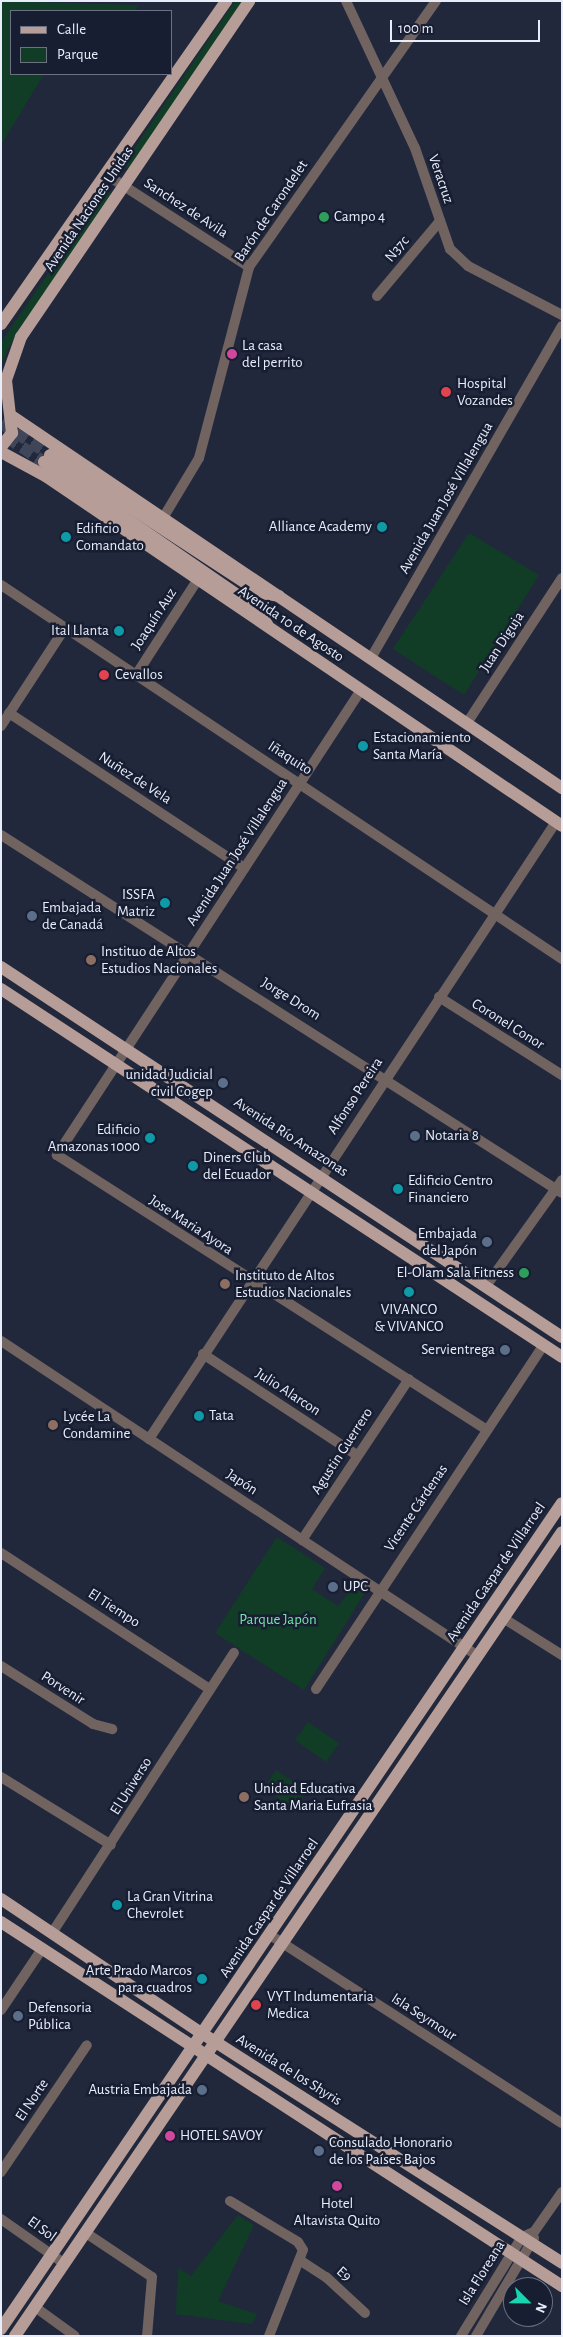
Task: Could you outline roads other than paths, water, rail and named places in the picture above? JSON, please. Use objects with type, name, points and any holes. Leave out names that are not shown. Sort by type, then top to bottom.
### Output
[{"type":"main road","name":"Avenida Naciones Unidas","points":[[1,324],[107,175],[226,1]]},
{"type":"main road","name":"Avenida Naciones Unidas","points":[[1,447],[12,433],[8,408],[7,370],[20,337],[249,1]]},
{"type":"main road","name":"Avenida 10 de Agosto","points":[[8,408],[163,518],[286,598],[562,788]]},
{"type":"main road","name":"Avenida 10 de Agosto","points":[[1,452],[47,477],[273,632],[559,824]]},
{"type":"main road","points":[[273,632],[255,606],[47,459],[261,593],[286,598]]},
{"type":"main road","name":"Avenida Río Amazonas","points":[[1,967],[321,1174],[562,1336]]},
{"type":"main road","points":[[1,989],[562,1357]]},
{"type":"main road","name":"Avenida Gaspar de Villarroel","points":[[1,2329],[466,1648],[561,1505]]},
{"type":"main road","name":"Avenida Gaspar de Villarroel","points":[[16,2336],[562,1532]]},
{"type":"main road","points":[[368,1790],[382,1798]]},
{"type":"main road","name":"Avenida de los Shyris","points":[[1,1898],[216,2043],[530,2238],[562,2263]]},
{"type":"main road","points":[[1,1922],[562,2286]]},
{"type":"street","name":"Veracruz","points":[[346,1],[415,148],[450,249],[468,266],[562,315]]},
{"type":"street","name":"Barón de Carondelet","points":[[163,518],[199,458],[249,267],[436,1]]},
{"type":"street","name":"Sanchez de Avila","points":[[107,175],[249,267]]},
{"type":"street","name":"N37c","points":[[377,296],[440,221]]},
{"type":"street","name":"Avenida Juan José Villalengua","points":[[371,658],[562,326]]},
{"type":"street","name":"Juan Diguja","points":[[467,723],[562,578]]},
{"type":"street","name":"Joaquín Auz","points":[[136,675],[198,579]]},
{"type":"street","name":"Iñaquito","points":[[1,585],[562,958]]},
{"type":"street","points":[[1,726],[65,628]]},
{"type":"street","name":"Avenida Juan José Villalengua","points":[[57,1155],[361,690]]},
{"type":"street","name":"Nuñez de Vela","points":[[9,714],[244,868]]},
{"type":"street","name":"Alfonso Pereira","points":[[149,1439],[385,1076],[494,913],[559,824]]},
{"type":"street","name":"Jorge Drom","points":[[1,835],[560,1187]]},
{"type":"street","name":"Coronel Conor","points":[[439,997],[562,1075]]},
{"type":"street","name":"Jose Maria Ayora","points":[[57,1155],[251,1282],[409,1379],[487,1430]]},
{"type":"street","points":[[486,1286],[560,1187]]},
{"type":"street","name":"Japón","points":[[1,1342],[478,1656]]},
{"type":"street","name":"Vicente Cárdenas","points":[[316,1689],[379,1591],[544,1345]]},
{"type":"street","name":"Julio Alarcon","points":[[203,1354],[357,1455]]},
{"type":"street","name":"Agustin Guerrero","points":[[302,1540],[409,1379]]},
{"type":"street","name":"El Tiempo","points":[[1,1553],[210,1690]]},
{"type":"street","points":[[503,1618],[562,1655]]},
{"type":"street","name":"El Universo","points":[[52,1933],[112,1845],[234,1653]]},
{"type":"street","name":"Porvenir","points":[[1,1666],[93,1724],[112,1729]]},
{"type":"street","points":[[1,1777],[112,1845]]},
{"type":"street","name":"Isla Seymour","points":[[270,1935],[562,2123]]},
{"type":"street","points":[[1,2010],[42,1948]]},
{"type":"street","name":"El Norte","points":[[1,2172],[87,2045]]},
{"type":"street","name":"Isla Floreana","points":[[461,2336],[511,2253],[530,2238],[562,2192]]},
{"type":"street","points":[[230,2201],[298,2242],[304,2250],[269,2336]]},
{"type":"street","name":"El Sol","points":[[1,2219],[65,2264]]},
{"type":"street","points":[[86,2233],[152,2277],[147,2336]]},
{"type":"street","name":"Isla Floreana","points":[[476,2336],[523,2261],[530,2238]]},
{"type":"street","name":"E9","points":[[301,2261],[326,2277],[365,2313]]},
{"type":"street","points":[[35,2307],[75,2336]]},
{"type":"tunnel","points":[[1,423],[50,455]]},
{"type":"tunnel","points":[[7,437],[44,462]]},
{"type":"place","name":"Campo 4","points":[[324,217]]},
{"type":"place","name":"La casa del perrito","points":[[232,354]]},
{"type":"place","name":"Hospital Vozandes","points":[[446,392]]},
{"type":"place","name":"Alliance Academy","points":[[382,527]]},
{"type":"place","name":"Edificio Comandato","points":[[66,537]]},
{"type":"place","name":"Ital Llanta","points":[[119,631]]},
{"type":"place","name":"Cevallos","points":[[104,675]]},
{"type":"place","name":"Estacionamiento Santa María","points":[[363,746]]},
{"type":"place","name":"ISSFA Matriz","points":[[165,903]]},
{"type":"place","name":"Embajada de Canadá","points":[[32,916]]},
{"type":"place","name":"Instituo de Altos Estudios Nacionales","points":[[91,960]]},
{"type":"place","name":"unidad Judicial civil Cogep","points":[[223,1083]]},
{"type":"place","name":"Notaria 8","points":[[415,1136]]},
{"type":"place","name":"Edificio Amazonas 1000","points":[[150,1138]]},
{"type":"place","name":"Diners Club del Ecuador","points":[[193,1166]]},
{"type":"place","name":"Edificio Centro Financiero","points":[[398,1189]]},
{"type":"place","name":"Embajada del Japón","points":[[487,1242]]},
{"type":"place","name":"El-Olam Sala Fitness","points":[[524,1273]]},
{"type":"place","name":"Instituto de Altos Estudios Nacionales","points":[[225,1284]]},
{"type":"place","name":"VIVANCO & VIVANCO","points":[[409,1292]]},
{"type":"place","name":"Servientrega","points":[[505,1350]]},
{"type":"place","name":"Tata","points":[[199,1416]]},
{"type":"place","name":"Lycée La Condamine","points":[[53,1425]]},
{"type":"place","name":"UPC","points":[[333,1587]]},
{"type":"place","name":"Unidad Educativa Santa Maria Eufrasia","points":[[244,1797]]},
{"type":"place","name":"La Gran Vitrina Chevrolet","points":[[117,1905]]},
{"type":"place","name":"Arte Prado Marcos para cuadros","points":[[202,1979]]},
{"type":"place","name":"VYT Indumentaria Medica","points":[[256,2005]]},
{"type":"place","name":"Defensoria Pública","points":[[18,2016]]},
{"type":"place","name":"Austria Embajada","points":[[202,2090]]},
{"type":"place","name":"HOTEL SAVOY","points":[[170,2136]]},
{"type":"place","name":"Consulado Honorario de los Países Bajos","points":[[319,2151]]},
{"type":"place","name":"Hotel Altavista Quito","points":[[337,2186]]},
{"type":"park label","name":"Parque Japón","points":[[278,1620]]}]
